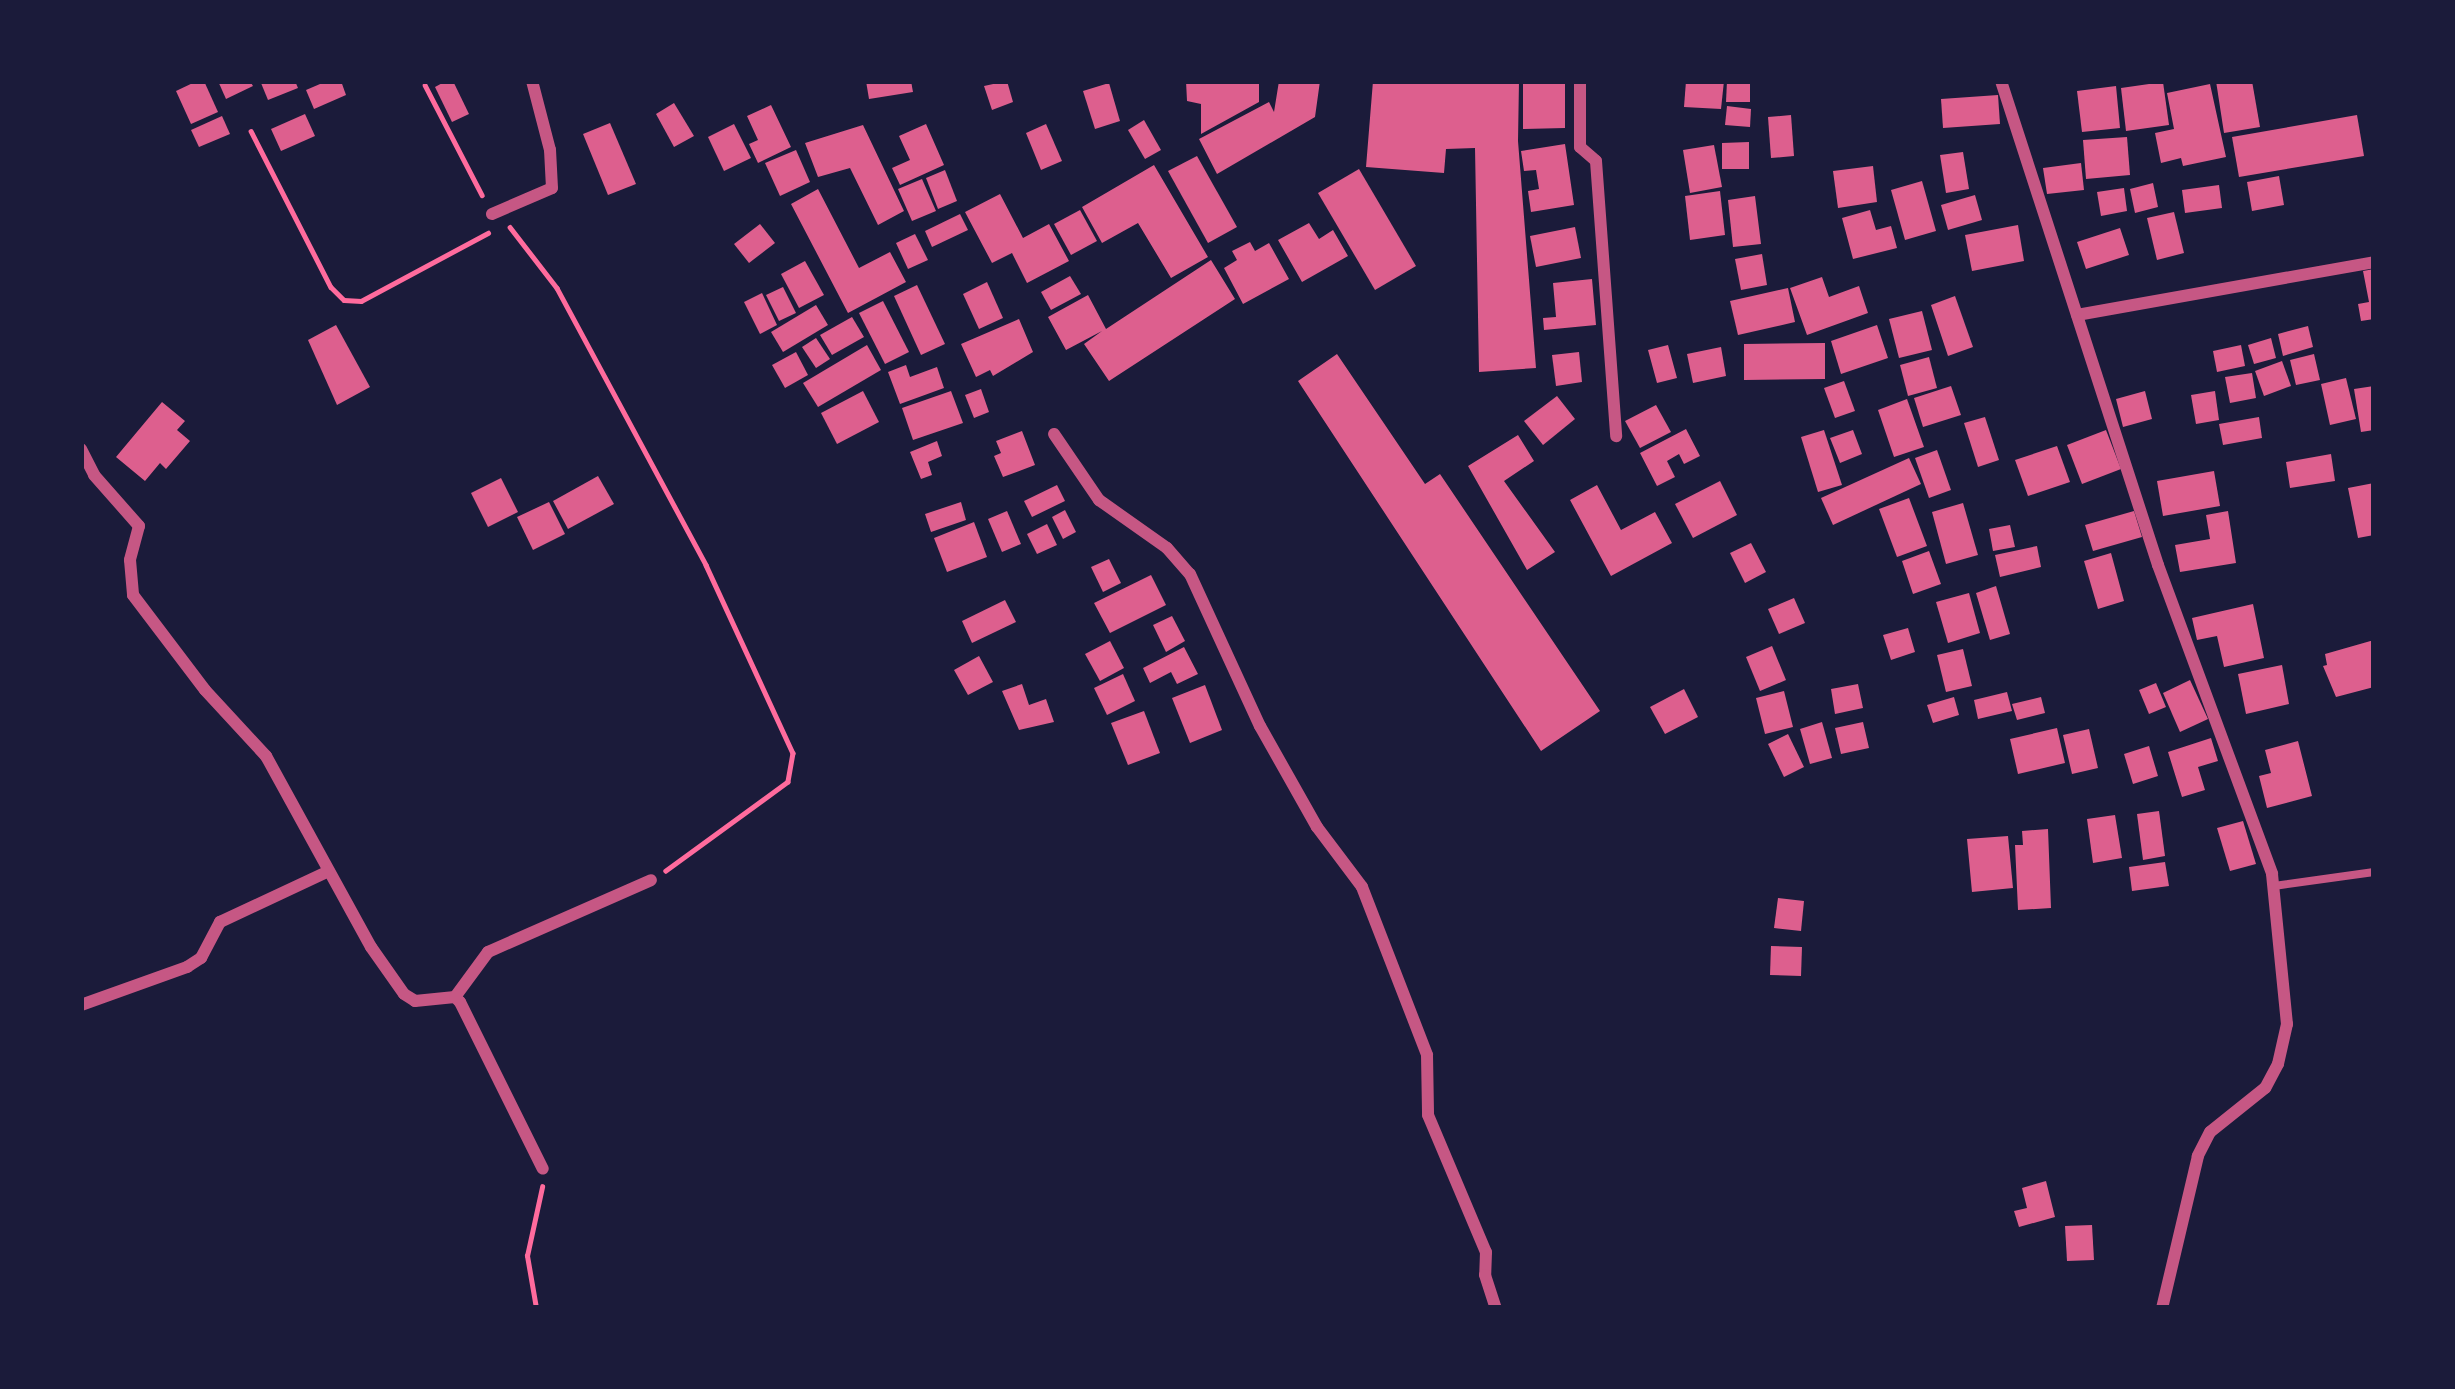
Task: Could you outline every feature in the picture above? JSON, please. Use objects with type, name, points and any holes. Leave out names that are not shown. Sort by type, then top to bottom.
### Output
[{"type":"street","points":[[492,214],[552,188],[550,150],[532,81]]},
{"type":"street","points":[[1580,81],[1580,147],[1596,161],[1616,436]]},
{"type":"street","points":[[2001,81],[2176,619],[2274,886],[2287,1024],[2278,1064],[2265,1088],[2210,1132],[2198,1156],[2162,1308]]},
{"type":"street","points":[[2077,315],[2374,262]]},
{"type":"street","points":[[1054,434],[1100,500],[1167,548],[1190,574],[1260,726],[1318,827],[1362,887],[1427,1055],[1428,1115],[1486,1252],[1485,1275],[1496,1308]]},
{"type":"street","points":[[81,449],[94,475],[139,526],[130,560],[133,595],[206,690],[266,756],[370,947],[404,994],[415,1001],[455,998]]},
{"type":"street","points":[[81,1005],[188,967],[201,958],[220,922],[329,871]]},
{"type":"street","points":[[455,998],[488,952],[651,880]]},
{"type":"street","points":[[455,998],[543,1169]]},
{"type":"lane","points":[[2274,886],[2374,872]]},
{"type":"path","points":[[425,85],[492,214]]},
{"type":"path","points":[[251,131],[331,287],[344,301],[361,301],[498,227],[513,228],[557,288],[706,565],[788,737],[792,769],[788,782],[651,880]]},
{"type":"path","points":[[536,1308],[527,1256],[538,1220],[543,1169]]},
{"type":"building","points":[[204,81],[218,112],[191,124],[176,91]]},
{"type":"building","points":[[218,81],[250,81],[253,86],[226,99]]},
{"type":"building","points":[[295,81],[298,88],[268,100],[261,83]]},
{"type":"building","points":[[341,81],[346,95],[314,109],[306,90]]},
{"type":"building","points":[[453,81],[469,114],[452,122],[435,87]]},
{"type":"building","points":[[866,81],[911,81],[913,92],[869,99]]},
{"type":"building","points":[[1007,81],[1013,102],[992,110],[984,86]]},
{"type":"building","points":[[1186,81],[1259,81],[1259,102],[1201,134],[1201,104],[1187,101]]},
{"type":"building","points":[[1279,81],[1320,81],[1315,117],[1217,174],[1199,139],[1269,102],[1274,112]]},
{"type":"building","points":[[1373,81],[1519,81],[1518,141],[1536,368],[1479,372],[1475,148],[1446,149],[1444,173],[1366,167]]},
{"type":"building","points":[[1523,81],[1565,81],[1565,128],[1523,129]]},
{"type":"building","points":[[1686,81],[1724,81],[1721,109],[1684,107]]},
{"type":"building","points":[[1727,81],[1750,81],[1750,102],[1726,102]]},
{"type":"building","points":[[2216,81],[2252,81],[2260,127],[2224,133]]},
{"type":"building","points":[[2163,82],[2169,125],[2126,131],[2121,88]]},
{"type":"building","points":[[1109,83],[1120,121],[1095,129],[1083,91]]},
{"type":"building","points":[[2210,84],[2226,157],[2183,166],[2181,158],[2161,163],[2155,133],[2174,129],[2167,93]]},
{"type":"building","points":[[2116,86],[2120,128],[2082,132],[2077,91]]},
{"type":"building","points":[[1998,95],[2000,124],[1943,128],[1941,99]]},
{"type":"building","points":[[674,103],[694,136],[674,147],[656,114]]},
{"type":"building","points":[[771,105],[791,147],[758,163],[749,144],[758,140],[747,116]]},
{"type":"building","points":[[1727,106],[1751,109],[1750,127],[1725,125]]},
{"type":"building","points":[[305,114],[315,136],[281,151],[271,129]]},
{"type":"building","points":[[1791,115],[1794,156],[1771,158],[1768,117]]},
{"type":"building","points":[[2357,115],[2364,156],[2239,177],[2232,137]]},
{"type":"building","points":[[222,116],[230,134],[199,147],[191,130]]},
{"type":"building","points":[[1144,120],[1161,150],[1145,159],[1128,130]]},
{"type":"building","points":[[610,123],[636,184],[608,195],[583,134]]},
{"type":"building","points":[[734,124],[751,158],[724,171],[708,137]]},
{"type":"building","points":[[926,124],[944,165],[900,185],[892,168],[910,160],[899,136]]},
{"type":"building","points":[[1046,124],[1062,161],[1041,170],[1026,133]]},
{"type":"building","points":[[863,125],[904,211],[878,225],[850,168],[818,177],[805,143]]},
{"type":"building","points":[[2127,137],[2130,175],[2086,179],[2083,140]]},
{"type":"building","points":[[1749,142],[1749,169],[1722,169],[1722,143]]},
{"type":"building","points":[[1565,144],[1574,205],[1531,212],[1528,191],[1539,189],[1536,170],[1524,171],[1521,151]]},
{"type":"building","points":[[1714,145],[1722,187],[1690,193],[1683,150]]},
{"type":"building","points":[[796,150],[810,182],[780,196],[765,163]]},
{"type":"building","points":[[1963,152],[1969,189],[1946,193],[1940,155]]},
{"type":"building","points":[[1197,156],[1237,227],[1208,243],[1168,171]]},
{"type":"building","points":[[2081,163],[2084,190],[2047,194],[2043,168]]},
{"type":"building","points":[[1154,165],[1208,257],[1171,278],[1138,223],[1102,243],[1082,207]]},
{"type":"building","points":[[1873,166],[1877,202],[1838,208],[1833,171]]},
{"type":"building","points":[[1359,169],[1416,266],[1375,290],[1318,193]]},
{"type":"building","points":[[945,170],[957,201],[938,209],[926,178]]},
{"type":"building","points":[[2279,176],[2284,205],[2252,211],[2247,182]]},
{"type":"building","points":[[922,179],[936,211],[912,221],[898,189]]},
{"type":"building","points":[[1922,181],[1936,231],[1905,240],[1891,190]]},
{"type":"building","points":[[2153,183],[2158,207],[2135,213],[2130,189]]},
{"type":"building","points":[[2219,185],[2222,208],[2185,213],[2182,190]]},
{"type":"building","points":[[2124,188],[2127,211],[2101,216],[2097,192]]},
{"type":"building","points":[[818,189],[859,268],[890,252],[906,282],[848,313],[791,204]]},
{"type":"building","points":[[1720,191],[1725,235],[1690,240],[1685,196]]},
{"type":"building","points":[[1000,194],[1023,238],[1049,224],[1069,261],[1027,283],[1012,253],[992,263],[965,212]]},
{"type":"building","points":[[1975,195],[1982,220],[1948,230],[1941,205]]},
{"type":"building","points":[[1755,196],[1761,244],[1733,247],[1728,200]]},
{"type":"building","points":[[1080,210],[1097,241],[1071,255],[1054,224]]},
{"type":"building","points":[[1870,210],[1876,230],[1891,226],[1897,248],[1853,259],[1842,218]]},
{"type":"building","points":[[2174,212],[2184,253],[2157,260],[2147,218]]},
{"type":"building","points":[[960,214],[968,230],[932,247],[925,231]]},
{"type":"building","points":[[1309,223],[1319,239],[1333,230],[1348,256],[1302,282],[1278,240]]},
{"type":"building","points":[[760,224],[775,243],[749,263],[734,244]]},
{"type":"building","points":[[2018,225],[2024,261],[1972,271],[1965,235]]},
{"type":"building","points":[[1575,227],[1581,258],[1536,267],[1530,236]]},
{"type":"building","points":[[2120,228],[2129,255],[2086,269],[2077,242]]},
{"type":"building","points":[[915,234],[928,260],[908,269],[896,243]]},
{"type":"building","points":[[1250,242],[1255,251],[1269,243],[1289,279],[1243,304],[1224,268],[1237,260],[1232,251]]},
{"type":"building","points":[[1762,254],[1767,285],[1741,290],[1735,259]]},
{"type":"building","points":[[1211,260],[1235,299],[1109,381],[1084,344],[1102,331],[1066,350],[1048,317],[1088,295],[1106,329]]},
{"type":"building","points":[[805,261],[824,295],[799,308],[781,274]]},
{"type":"building","points":[[2374,269],[2374,319],[2361,321],[2358,304],[2369,302],[2363,271]]},
{"type":"building","points":[[1070,276],[1081,294],[1051,310],[1041,292]]},
{"type":"building","points":[[1822,277],[1829,297],[1859,286],[1868,313],[1807,335],[1790,288]]},
{"type":"building","points":[[1592,279],[1596,325],[1544,330],[1543,318],[1556,317],[1553,283]]},
{"type":"building","points":[[987,282],[1003,318],[979,329],[963,294]]},
{"type":"building","points":[[917,285],[945,344],[921,355],[894,296]]},
{"type":"building","points":[[783,287],[796,313],[779,321],[766,295]]},
{"type":"building","points":[[1788,288],[1795,322],[1738,335],[1730,301]]},
{"type":"building","points":[[762,293],[777,325],[760,334],[744,302]]},
{"type":"building","points":[[1955,296],[1973,347],[1948,356],[1931,305]]},
{"type":"building","points":[[883,301],[909,352],[885,364],[859,313]]},
{"type":"building","points":[[816,305],[828,325],[783,352],[771,332]]},
{"type":"building","points":[[1922,311],[1932,350],[1899,358],[1889,319]]},
{"type":"building","points":[[852,317],[864,337],[832,355],[820,335]]},
{"type":"building","points":[[1019,319],[1033,352],[993,376],[990,370],[976,377],[961,344]]},
{"type":"building","points":[[336,325],[370,387],[337,405],[308,340]]},
{"type":"building","points":[[1877,325],[1888,358],[1841,374],[1831,341]]},
{"type":"building","points":[[2308,326],[2313,347],[2283,356],[2278,334]]},
{"type":"building","points":[[816,338],[830,359],[816,368],[802,347]]},
{"type":"building","points":[[2271,338],[2276,358],[2254,364],[2248,345]]},
{"type":"building","points":[[1825,343],[1825,379],[1744,380],[1744,344]]},
{"type":"building","points":[[867,345],[881,370],[818,407],[803,383]]},
{"type":"building","points":[[1668,345],[1677,378],[1657,383],[1648,350]]},
{"type":"building","points":[[2241,345],[2245,366],[2217,372],[2213,351]]},
{"type":"building","points":[[1721,347],[1726,376],[1693,383],[1687,354]]},
{"type":"building","points":[[796,352],[808,375],[785,388],[772,365]]},
{"type":"building","points":[[1579,352],[1582,382],[1556,386],[1552,355]]},
{"type":"building","points":[[1337,354],[1425,484],[1440,474],[1600,711],[1541,751],[1298,381]]},
{"type":"building","points":[[2314,354],[2320,380],[2296,385],[2290,360]]},
{"type":"building","points":[[1929,357],[1937,388],[1908,396],[1900,365]]},
{"type":"building","points":[[2282,361],[2291,386],[2264,396],[2255,371]]},
{"type":"building","points":[[906,365],[910,377],[937,367],[944,388],[900,404],[888,372]]},
{"type":"building","points":[[2252,373],[2256,398],[2230,403],[2225,377]]},
{"type":"building","points":[[2346,378],[2356,419],[2330,425],[2321,384]]},
{"type":"building","points":[[1844,381],[1855,411],[1835,418],[1824,388]]},
{"type":"building","points":[[1951,386],[1961,415],[1923,427],[1914,398]]},
{"type":"building","points":[[2374,386],[2374,430],[2361,432],[2354,389]]},
{"type":"building","points":[[981,389],[989,412],[974,418],[965,395]]},
{"type":"building","points":[[863,391],[879,422],[837,444],[821,413]]},
{"type":"building","points":[[951,391],[963,423],[913,440],[902,408]]},
{"type":"building","points":[[2145,391],[2152,419],[2123,427],[2116,399]]},
{"type":"building","points":[[2215,391],[2219,420],[2196,424],[2191,395]]},
{"type":"building","points":[[1557,396],[1575,419],[1543,445],[1524,421]]},
{"type":"building","points":[[1907,399],[1924,447],[1894,457],[1878,410]]},
{"type":"building","points":[[162,402],[185,421],[177,430],[190,441],[166,469],[160,463],[145,481],[116,457]]},
{"type":"building","points":[[1656,405],[1671,432],[1640,448],[1625,421]]},
{"type":"building","points":[[1985,417],[1999,460],[1978,467],[1964,423]]},
{"type":"building","points":[[2259,417],[2262,438],[2223,445],[2219,424]]},
{"type":"building","points":[[1686,429],[1700,456],[1684,464],[1679,454],[1667,461],[1675,477],[1657,486],[1640,453]]},
{"type":"building","points":[[1824,430],[1842,485],[1818,492],[1801,437]]},
{"type":"building","points":[[1853,430],[1862,454],[1840,463],[1830,438]]},
{"type":"building","points":[[2106,430],[2121,469],[2082,484],[2067,445]]},
{"type":"building","points":[[1022,431],[1035,465],[1003,477],[994,456],[1001,453],[996,441]]},
{"type":"building","points":[[1518,435],[1534,461],[1504,481],[1555,552],[1527,570],[1468,466]]},
{"type":"building","points":[[937,441],[942,456],[928,462],[932,475],[921,479],[910,452]]},
{"type":"building","points":[[2057,446],[2070,482],[2028,496],[2015,460]]},
{"type":"building","points":[[1937,450],[1951,490],[1929,498],[1915,458]]},
{"type":"building","points":[[2331,454],[2335,481],[2290,488],[2286,462]]},
{"type":"building","points":[[1909,458],[1921,484],[1833,525],[1821,498]]},
{"type":"building","points":[[2214,471],[2220,506],[2163,516],[2157,481]]},
{"type":"building","points":[[598,476],[614,504],[568,529],[553,501]]},
{"type":"building","points":[[501,478],[518,512],[488,527],[471,493]]},
{"type":"building","points":[[1720,481],[1737,515],[1693,538],[1675,504]]},
{"type":"building","points":[[2374,483],[2374,535],[2358,538],[2348,488]]},
{"type":"building","points":[[1057,485],[1065,501],[1032,517],[1024,501]]},
{"type":"building","points":[[1597,485],[1621,530],[1655,512],[1672,543],[1611,576],[1570,500]]},
{"type":"building","points":[[1909,498],[1927,546],[1897,557],[1879,509]]},
{"type":"building","points":[[549,502],[565,534],[533,550],[517,517]]},
{"type":"building","points":[[961,502],[966,520],[931,532],[925,514]]},
{"type":"building","points":[[1963,503],[1978,555],[1946,564],[1932,512]]},
{"type":"building","points":[[1065,510],[1076,532],[1063,539],[1052,517]]},
{"type":"building","points":[[1007,511],[1021,544],[1002,552],[988,519]]},
{"type":"building","points":[[2134,511],[2142,537],[2093,551],[2085,525]]},
{"type":"building","points":[[2228,511],[2236,563],[2180,572],[2175,545],[2210,539],[2206,515]]},
{"type":"building","points":[[974,522],[987,557],[947,572],[934,538]]},
{"type":"building","points":[[1047,524],[1057,545],[1037,554],[1027,534]]},
{"type":"building","points":[[2010,525],[2015,547],[1993,551],[1989,529]]},
{"type":"building","points":[[1751,543],[1766,572],[1745,583],[1730,553]]},
{"type":"building","points":[[2037,546],[2041,567],[2000,577],[1995,555]]},
{"type":"building","points":[[1929,551],[1941,584],[1913,594],[1902,561]]},
{"type":"building","points":[[2111,553],[2124,601],[2098,609],[2084,561]]},
{"type":"building","points":[[1109,559],[1121,583],[1103,592],[1091,567]]},
{"type":"building","points":[[1151,575],[1166,605],[1110,633],[1094,603]]},
{"type":"building","points":[[1996,586],[2010,634],[1990,640],[1976,593]]},
{"type":"building","points":[[1969,593],[1980,633],[1948,643],[1936,602]]},
{"type":"building","points":[[1794,598],[1805,623],[1779,634],[1768,609]]},
{"type":"building","points":[[1005,600],[1016,622],[972,643],[962,621]]},
{"type":"building","points":[[2253,604],[2264,658],[2224,667],[2217,636],[2197,640],[2192,618]]},
{"type":"building","points":[[1172,616],[1185,641],[1166,652],[1153,625]]},
{"type":"building","points":[[1908,628],[1915,652],[1891,660],[1883,635]]},
{"type":"building","points":[[2374,640],[2374,687],[2336,697],[2323,666],[2327,665],[2325,654]]},
{"type":"building","points":[[1110,641],[1124,668],[1100,681],[1085,654]]},
{"type":"building","points":[[1772,646],[1786,680],[1760,691],[1746,657]]},
{"type":"building","points":[[1184,647],[1198,674],[1177,684],[1171,672],[1150,683],[1143,668]]},
{"type":"building","points":[[1963,649],[1972,686],[1946,692],[1937,655]]},
{"type":"building","points":[[979,656],[993,682],[968,695],[954,670]]},
{"type":"building","points":[[2282,665],[2289,704],[2246,714],[2238,674]]},
{"type":"building","points":[[1123,674],[1135,701],[1107,715],[1094,688]]},
{"type":"building","points":[[2190,680],[2208,719],[2180,732],[2163,693]]},
{"type":"building","points":[[2156,683],[2166,707],[2149,714],[2139,690]]},
{"type":"building","points":[[1022,684],[1029,705],[1046,699],[1054,722],[1019,730],[1002,691]]},
{"type":"building","points":[[1858,684],[1863,708],[1835,714],[1831,689]]},
{"type":"building","points":[[1205,685],[1222,730],[1190,743],[1172,698]]},
{"type":"building","points":[[1684,689],[1698,717],[1665,734],[1650,707]]},
{"type":"building","points":[[1784,691],[1793,727],[1765,734],[1756,698]]},
{"type":"building","points":[[2007,692],[2012,711],[1978,719],[1974,700]]},
{"type":"building","points":[[1954,697],[1959,715],[1933,723],[1927,705]]},
{"type":"building","points":[[2041,697],[2045,713],[2017,720],[2012,704]]},
{"type":"building","points":[[1144,711],[1160,753],[1128,765],[1111,723]]},
{"type":"building","points":[[1822,722],[1832,758],[1810,764],[1800,729]]},
{"type":"building","points":[[1863,722],[1869,748],[1841,754],[1835,728]]},
{"type":"building","points":[[2057,728],[2065,763],[2018,774],[2010,739]]},
{"type":"building","points":[[2089,729],[2098,768],[2072,774],[2063,735]]},
{"type":"building","points":[[1788,734],[1804,767],[1784,777],[1768,744]]},
{"type":"building","points":[[2211,738],[2218,761],[2198,767],[2205,790],[2182,797],[2168,752]]},
{"type":"building","points":[[2298,741],[2312,796],[2267,808],[2259,776],[2271,773],[2265,750]]},
{"type":"building","points":[[2149,746],[2158,776],[2133,784],[2124,754]]},
{"type":"building","points":[[2159,811],[2165,856],[2143,860],[2137,814]]},
{"type":"building","points":[[2115,815],[2122,858],[2093,863],[2087,819]]},
{"type":"building","points":[[2243,821],[2256,864],[2230,871],[2217,828]]},
{"type":"building","points":[[2048,829],[2051,908],[2018,910],[2015,845],[2023,845],[2022,831]]},
{"type":"building","points":[[2008,836],[2013,888],[1972,892],[1967,839]]},
{"type":"building","points":[[2165,862],[2169,886],[2132,891],[2129,867]]},
{"type":"building","points":[[1778,898],[1804,901],[1801,931],[1774,928]]},
{"type":"building","points":[[1771,946],[1802,947],[1801,976],[1770,975]]},
{"type":"building","points":[[2046,1181],[2055,1217],[2019,1227],[2014,1211],[2027,1208],[2022,1188]]},
{"type":"building","points":[[2092,1225],[2094,1260],[2067,1261],[2065,1226]]}]
